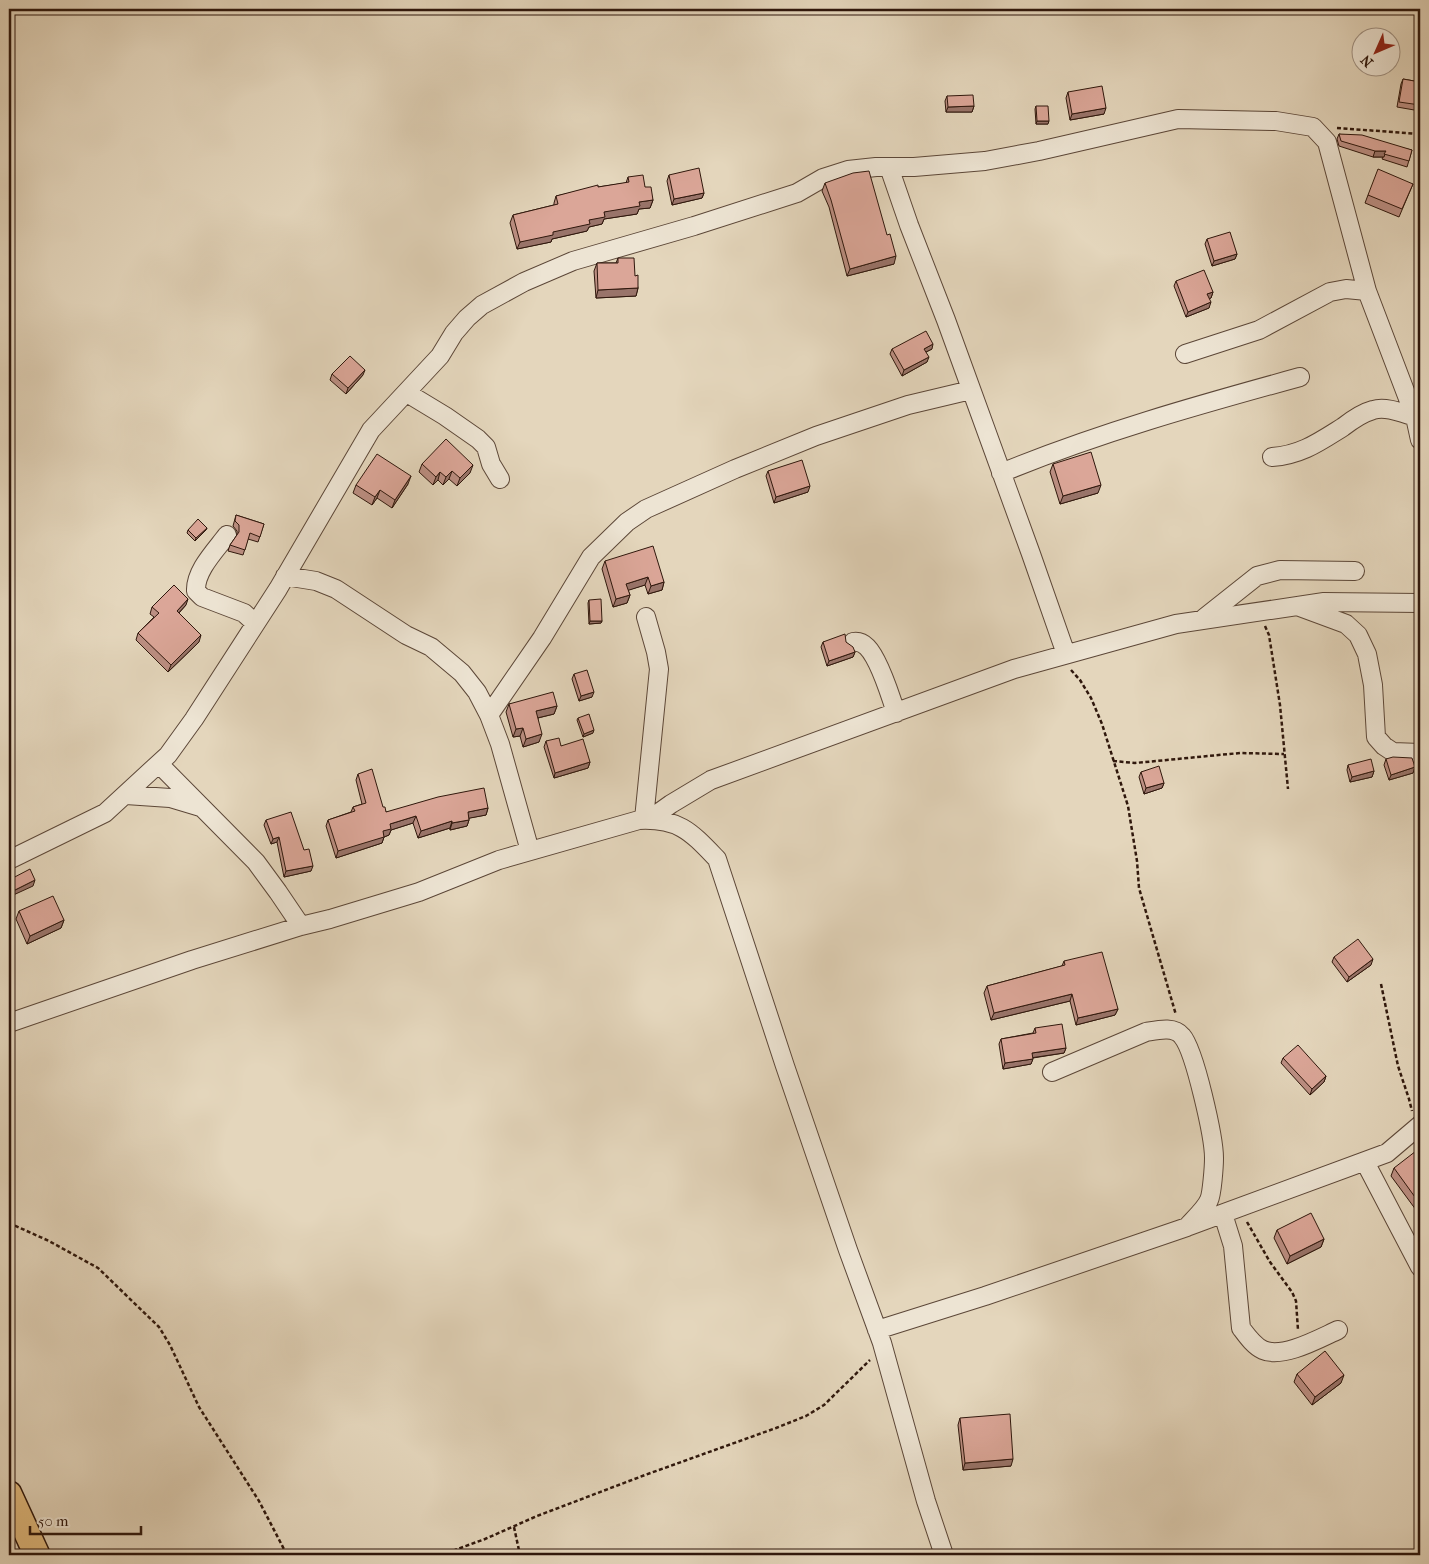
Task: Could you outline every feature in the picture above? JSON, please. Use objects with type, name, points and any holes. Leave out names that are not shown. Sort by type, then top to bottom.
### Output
[{"type":"highway","points":[[9,1494],[37,1555]]},
{"type":"street","points":[[9,860],[105,813],[168,756],[194,719],[285,576],[372,430],[440,356],[467,318],[482,305],[524,282],[573,261],[640,240],[694,226],[797,193],[823,178],[848,170],[985,161],[1039,151],[1178,119],[1276,121],[1313,127],[1327,142],[1367,291],[1415,417],[1420,440]]},
{"type":"street","points":[[889,167],[1032,554],[1062,655]]},
{"type":"street","points":[[1185,354],[1258,330],[1330,292],[1346,289],[1367,291]]},
{"type":"street","points":[[1001,472],[1049,453],[1165,414],[1300,377]]},
{"type":"street","points":[[489,715],[542,638],[591,557],[620,528],[646,509],[735,469],[816,436],[908,405],[971,390]]},
{"type":"street","points":[[407,393],[478,439],[486,447],[490,464],[500,479]]},
{"type":"street","points":[[1272,457],[1290,456],[1312,446],[1358,416],[1374,409],[1395,411],[1415,417]]},
{"type":"street","points":[[227,535],[203,568],[196,583],[196,591],[206,599],[244,613],[255,623]]},
{"type":"street","points":[[1202,620],[1258,576],[1280,570],[1355,571]]},
{"type":"street","points":[[285,576],[316,581],[336,589],[406,635],[431,647],[462,673],[478,692],[489,715],[503,753],[530,851]]},
{"type":"street","points":[[9,1023],[192,960],[419,892],[499,860],[647,819],[711,780],[1014,669],[1176,624],[1324,602],[1420,603]]},
{"type":"street","points":[[1299,606],[1346,624],[1358,635],[1367,654],[1372,685],[1376,736],[1384,746],[1393,752],[1420,753]]},
{"type":"street","points":[[646,616],[656,652],[658,669],[647,819]]},
{"type":"street","points":[[853,642],[860,642],[867,646],[872,654],[890,694],[896,713]]},
{"type":"street","points":[[159,764],[256,862],[301,926]]},
{"type":"street","points":[[126,795],[170,798],[201,807]]},
{"type":"street","points":[[647,819],[672,822],[693,834],[717,859],[784,1066],[883,1346],[926,1501],[944,1555]]},
{"type":"street","points":[[1052,1072],[1146,1032],[1163,1029],[1175,1031],[1182,1036],[1191,1052],[1204,1102],[1214,1158],[1209,1200],[1187,1227]]},
{"type":"street","points":[[877,1330],[985,1296],[1187,1227],[1387,1154],[1418,1128]]},
{"type":"street","points":[[1365,1162],[1420,1267]]},
{"type":"street","points":[[1231,1211],[1241,1328],[1248,1337],[1263,1350],[1276,1353],[1300,1346],[1338,1330]]},
{"type":"path","points":[[1313,127],[1420,134]]},
{"type":"path","points":[[1258,612],[1269,635],[1280,706],[1288,789]]},
{"type":"path","points":[[1062,655],[1091,698],[1102,724],[1128,806],[1138,861],[1141,896],[1182,1036]]},
{"type":"path","points":[[1113,761],[1134,763],[1240,753],[1284,754]]},
{"type":"path","points":[[1381,984],[1398,1066],[1418,1128]]},
{"type":"path","points":[[1231,1211],[1254,1237],[1292,1292],[1296,1301],[1300,1346]]},
{"type":"path","points":[[9,1223],[49,1240],[98,1268],[160,1326],[199,1407],[260,1502],[287,1555]]},
{"type":"path","points":[[440,1555],[485,1539],[554,1510],[806,1416],[824,1405],[883,1346]]},
{"type":"path","points":[[514,1527],[520,1555]]},
{"type":"building","points":[[1403,79],[1420,82],[1420,105],[1399,102]]},
{"type":"building","points":[[1102,86],[1106,108],[1072,114],[1068,92]]},
{"type":"building","points":[[973,95],[974,106],[948,107],[947,96]]},
{"type":"building","points":[[1036,106],[1048,106],[1049,121],[1037,121]]},
{"type":"building","points":[[1339,134],[1362,135],[1412,150],[1409,161],[1384,154],[1386,151],[1375,151],[1341,141]]},
{"type":"building","points":[[699,168],[704,193],[674,199],[669,175]]},
{"type":"building","points":[[1378,169],[1413,184],[1402,209],[1368,195]]},
{"type":"building","points":[[869,171],[887,235],[890,234],[896,256],[850,269],[825,183],[853,173]]},
{"type":"building","points":[[643,175],[645,187],[651,187],[653,200],[639,202],[640,206],[604,212],[605,217],[589,220],[590,224],[520,242],[513,215],[558,204],[556,196],[598,185],[598,187],[629,182],[628,177]]},
{"type":"building","points":[[1230,232],[1237,254],[1214,261],[1207,239]]},
{"type":"building","points":[[618,258],[634,258],[635,276],[638,275],[638,288],[598,290],[597,263],[618,263]]},
{"type":"building","points":[[1204,270],[1213,292],[1207,294],[1211,302],[1188,312],[1176,281]]},
{"type":"building","points":[[926,331],[933,344],[924,349],[929,357],[904,370],[892,349]]},
{"type":"building","points":[[350,356],[365,370],[348,388],[332,374]]},
{"type":"building","points":[[446,439],[473,465],[460,478],[452,471],[446,477],[440,472],[436,477],[422,464]]},
{"type":"building","points":[[1091,452],[1101,485],[1063,496],[1053,464]]},
{"type":"building","points":[[377,454],[411,476],[395,500],[380,490],[375,497],[356,485]]},
{"type":"building","points":[[802,460],[810,486],[776,497],[768,471]]},
{"type":"building","points":[[236,515],[264,524],[260,537],[250,533],[245,550],[230,545],[239,532],[239,525],[235,521]]},
{"type":"building","points":[[198,519],[207,528],[196,538],[188,530]]},
{"type":"building","points":[[653,546],[664,582],[651,586],[648,577],[626,584],[630,595],[616,599],[605,561]]},
{"type":"building","points":[[174,585],[188,599],[177,611],[201,635],[171,665],[138,633],[159,613],[152,607]]},
{"type":"building","points":[[601,599],[602,621],[590,621],[589,600]]},
{"type":"building","points":[[845,634],[846,642],[853,647],[855,652],[829,661],[823,642]]},
{"type":"building","points":[[587,670],[594,692],[581,696],[574,674]]},
{"type":"building","points":[[553,692],[557,706],[536,711],[542,734],[526,739],[523,728],[516,729],[509,704]]},
{"type":"building","points":[[589,714],[594,730],[584,734],[578,718]]},
{"type":"building","points":[[559,738],[561,746],[583,739],[590,762],[555,773],[546,741]]},
{"type":"building","points":[[1393,757],[1412,758],[1415,767],[1391,775],[1386,759]]},
{"type":"building","points":[[1371,759],[1374,771],[1352,777],[1348,765]]},
{"type":"building","points":[[1159,766],[1164,783],[1146,788],[1141,772]]},
{"type":"building","points":[[372,769],[386,812],[438,797],[484,788],[488,808],[468,812],[469,820],[452,823],[452,821],[421,831],[416,816],[390,824],[391,829],[383,831],[384,837],[338,851],[328,820],[355,811],[353,807],[366,803],[358,774]]},
{"type":"building","points":[[291,812],[304,850],[309,849],[313,866],[286,871],[279,837],[273,839],[266,820]]},
{"type":"building","points":[[30,869],[35,880],[9,893],[9,880]]},
{"type":"building","points":[[53,896],[64,920],[30,936],[19,911]]},
{"type":"building","points":[[1358,939],[1373,959],[1349,977],[1334,957]]},
{"type":"building","points":[[1102,952],[1118,1009],[1078,1018],[1072,994],[994,1013],[987,986],[1065,965],[1064,961]]},
{"type":"building","points":[[1062,1024],[1066,1048],[1032,1053],[1033,1059],[1005,1063],[1001,1039],[1036,1033],[1035,1028]]},
{"type":"building","points":[[1298,1045],[1326,1076],[1312,1089],[1283,1058]]},
{"type":"building","points":[[1416,1151],[1420,1157],[1420,1204],[1394,1168]]},
{"type":"building","points":[[1311,1213],[1324,1239],[1290,1256],[1277,1230]]},
{"type":"building","points":[[1325,1351],[1344,1375],[1315,1397],[1297,1374]]},
{"type":"building","points":[[1010,1414],[1013,1459],[965,1463],[960,1418]]}]
